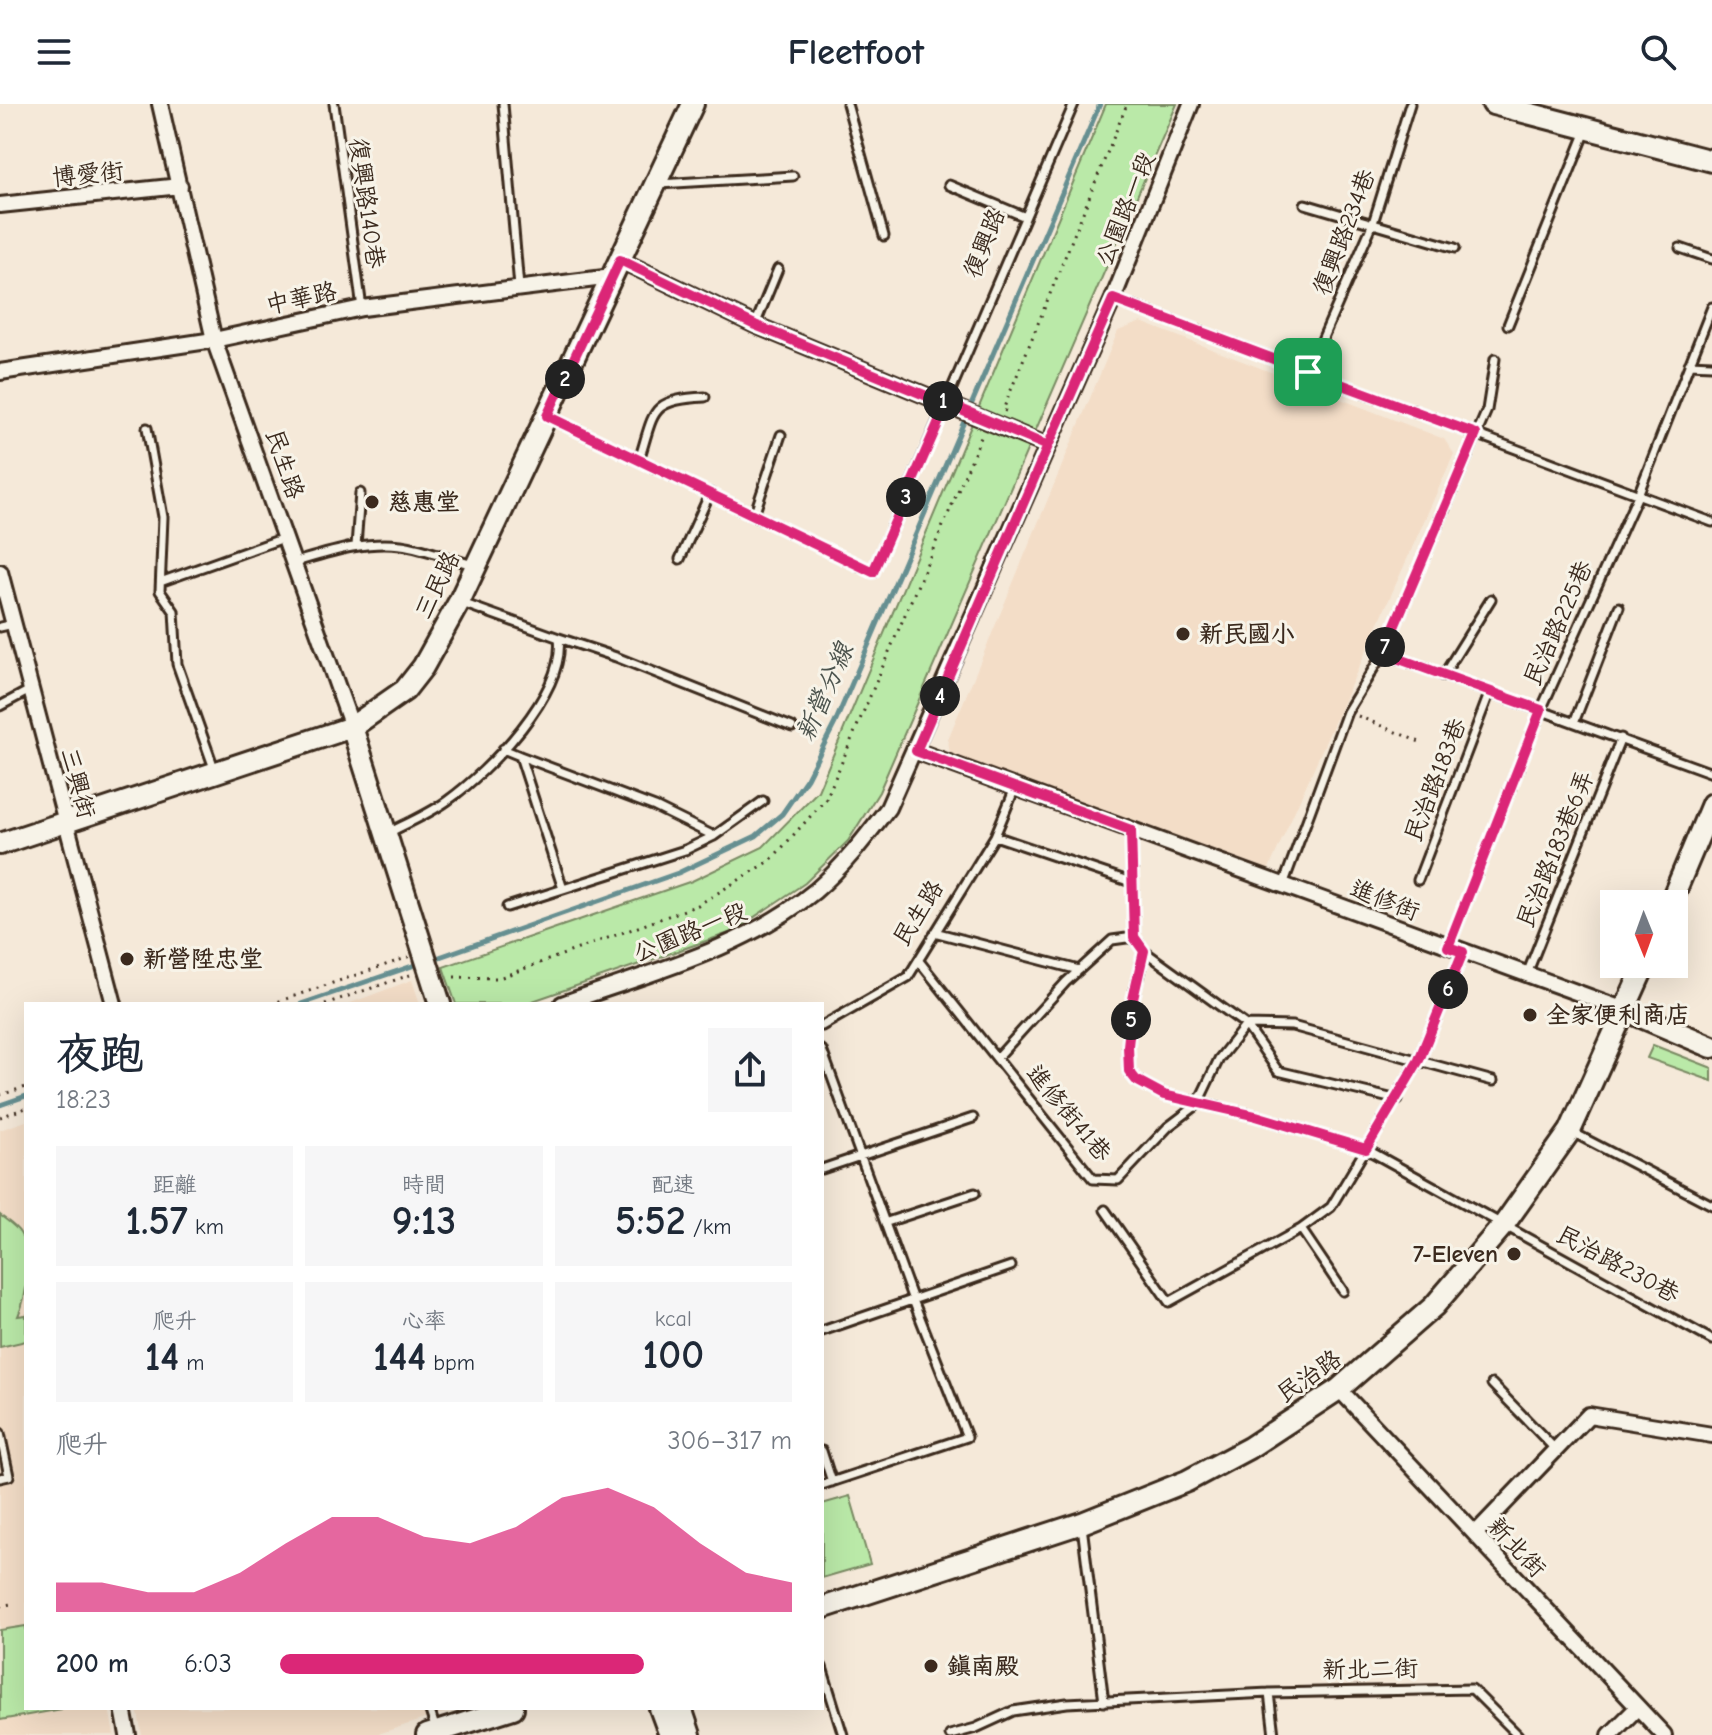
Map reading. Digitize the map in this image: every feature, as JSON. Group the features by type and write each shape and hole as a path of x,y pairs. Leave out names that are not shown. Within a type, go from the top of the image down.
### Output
{"street":[{"name":"民生路","path":"160,104 214,340 352,727 439,1002"},
{"name":"三民路","path":"0,844 352,727 405,690 423,667 459,602 693,104"},
{"name":"公園路一段","path":"568,1002 712,951 766,925 803,899 854,852 888,808 916,751 1113,299 1191,104"},
{"path":"1493,104 1712,161"},
{"name":"博愛街","path":"0,205 180,186"},
{"name":"中華路","path":"0,372 214,340 362,308 519,287 616,269"},
{"path":"616,269 1048,446"},
{"name":"三興街","path":"0,572 7,626 30,690 113,1002"},
{"name":"進修街","path":"916,751 1625,1010"},
{"path":"1676,890 1712,804"},
{"name":"民治路","path":"824,1607 1082,1523 1187,1481 1249,1448 1339,1389 1434,1306 1505,1223 1570,1131 1639,978"},
{"path":"1625,1010 1712,1047"},
{"name":"新北街","path":"1339,1389 1664,1735"},
{"path":"1475,1534 1589,1415 1712,1435"},
{"path":"1610,1735 1637,1708"},
{"path":"123,1710 128,1735"},
{"path":"432,1733 467,1727 508,1710"},
{"path":"661,1710 670,1735"},
{"path":"682,1710 690,1735"}],"lane":[{"name":"復興路140巷","path":"334,104 362,308"},
{"path":"503,104 519,287"},
{"path":"847,104 884,236"},
{"name":"復興路","path":"947,403 1023,216 1074,104"},
{"name":"復興路234巷","path":"1308,372 1373,223 1410,104"},
{"path":"1508,325 1587,129"},
{"path":"657,184 793,176"},
{"path":"949,185 1023,216"},
{"path":"1305,204 1455,248"},
{"path":"1680,248 1712,259"},
{"path":"755,325 778,269"},
{"path":"1113,299 1712,522"},
{"name":"民治路225巷","path":"1366,1149 1398,1100 1419,1060 1541,710 1638,495 1712,307"},
{"path":"1283,885 1347,712 1383,653 1487,410 1495,359"},
{"path":"1689,364 1712,365"},
{"path":"639,460 657,408 670,399 705,397"},
{"path":"547,416 873,572 947,403"},
{"path":"147,428 163,517 163,581 160,591 174,611 177,664 216,773"},
{"path":"754,515 781,435"},
{"path":"356,546 360,493"},
{"path":"680,559 710,493"},
{"path":"163,581 284,538"},
{"path":"292,563 356,546 403,545 475,566"},
{"path":"1443,676 1491,599"},
{"path":"459,602 616,657 792,727"},
{"path":"1575,720 1619,607"},
{"path":"386,834 447,801 503,749 553,679 561,650 559,638"},
{"name":"民治路183巷","path":"1383,653 1489,694 1575,720 1712,773"},
{"path":"0,706 30,690"},
{"name":"民治路183巷","path":"1418,880 1489,694"},
{"name":"民治路183巷6弄","path":"1527,974 1621,738"},
{"path":"503,749 655,807 714,836"},
{"path":"520,756 563,889"},
{"name":"民生路","path":"824,1025 871,1001 908,977 938,933 995,836 1015,788"},
{"path":"507,907 685,850 714,836 763,801"},
{"path":"1131,830 1134,937 1144,951 1246,1025 1278,1071 1398,1100"},
{"path":"995,836 1131,882"},
{"path":"938,933 1079,970"},
{"path":"997,1058 1079,970 1112,940 1134,937"},
{"path":"1144,951 1133,999 1129,1071 1136,1080 1164,1095 1197,1105 1224,1108 1366,1149 1505,1223"},
{"name":"進修街41巷","path":"919,961 1093,1179 1118,1180 1168,1127 1197,1105 1219,1059 1246,1025"},
{"path":"1246,1025 1292,1026 1493,1081"},
{"path":"824,1055 913,1300 967,1437 824,1484"},
{"path":"824,1168 973,1118"},
{"path":"1570,1131 1712,1205"},
{"path":"1105,1210 1169,1302 1301,1229 1331,1207 1366,1149"},
{"path":"887,1222 975,1193"},
{"name":"民治路230巷","path":"1505,1223 1712,1340"},
{"path":"1301,1229 1343,1291"},
{"path":"824,1330 1011,1266"},
{"path":"1492,1384 1556,1450"},
{"path":"0,1433 9,1476 0,1478"},
{"path":"824,1457 832,1482"},
{"path":"1082,1523 1104,1702"},
{"path":"824,1673 843,1735"},
{"name":"新北二街","path":"950,1735 976,1728 1013,1711 1104,1702 1269,1693 1472,1689 1518,1735"},
{"path":"1269,1693 1274,1735"},
{"path":"429,1710 432,1733"}],"path":[{"path":"1015,415 1003,410 1127,104"},
{"path":"454,977 499,978 698,905 770,861 826,799 983,432 994,437"},
{"path":"1347,712 1422,743"},
{"path":"277,1002 424,952"},
{"path":"331,1002 410,975"},
{"path":"0,1095 24,1088"},
{"path":"0,1117 24,1109"},
{"path":"0,1606 11,1604"}],"shaded area":[{"name":"新民國小","path":"1141,322 1444,439 1454,454 1267,873 950,756 948,739 1118,331"},
{"path":"412,980 419,1002 353,1002"},
{"path":"24,1122 24,1710 109,1710 114,1735 0,1735 0,1130"},
{"path":"137,1710 452,1710 375,1735 142,1735"}],"green space":[{"path":"1106,104 1177,104 879,792 848,841 805,883 732,932 530,1002 455,1002 443,967 692,881 763,847 818,791"},
{"path":"1653,1045 1712,1068 1712,1081 1647,1058"},
{"path":"0,1215 20,1233 24,1241 24,1297 18,1316 24,1315 24,1341 0,1347"},
{"path":"850,1496 870,1564 824,1577 824,1503"},
{"path":"24,1626 24,1710 56,1710 0,1720 0,1630"}],"waterway":[{"name":"新營分線","path":"431,960 678,873 756,836 782,814 807,778 835,723 1100,104"},
{"name":"新營分線","path":"307,1002 421,963"},
{"name":"新營分線","path":"0,1105 24,1097"}],"place":[{"name":"慈惠堂","path":"372,502"},
{"name":"新民國小","path":"1183,634"},
{"name":"新營陞忠堂","path":"127,959"},
{"name":"全家便利商店","path":"1530,1015"},
{"name":"7-Eleven","path":"1514,1254"},
{"name":"鎮南殿","path":"931,1666"}],"route":[{"path":"1308,372 1113,299 1048,446 947,403 755,325 620,260 547,416 873,572 947,403 1022,435 1048,446 916,751 1131,830 1134,937 1144,951 1133,999 1128,1046 1129,1071 1136,1080 1164,1095 1197,1105 1256,1116 1366,1149 1398,1100 1419,1060 1463,952 1448,947 1541,710 1489,694 1383,653 1476,434 1308,372"}]}
